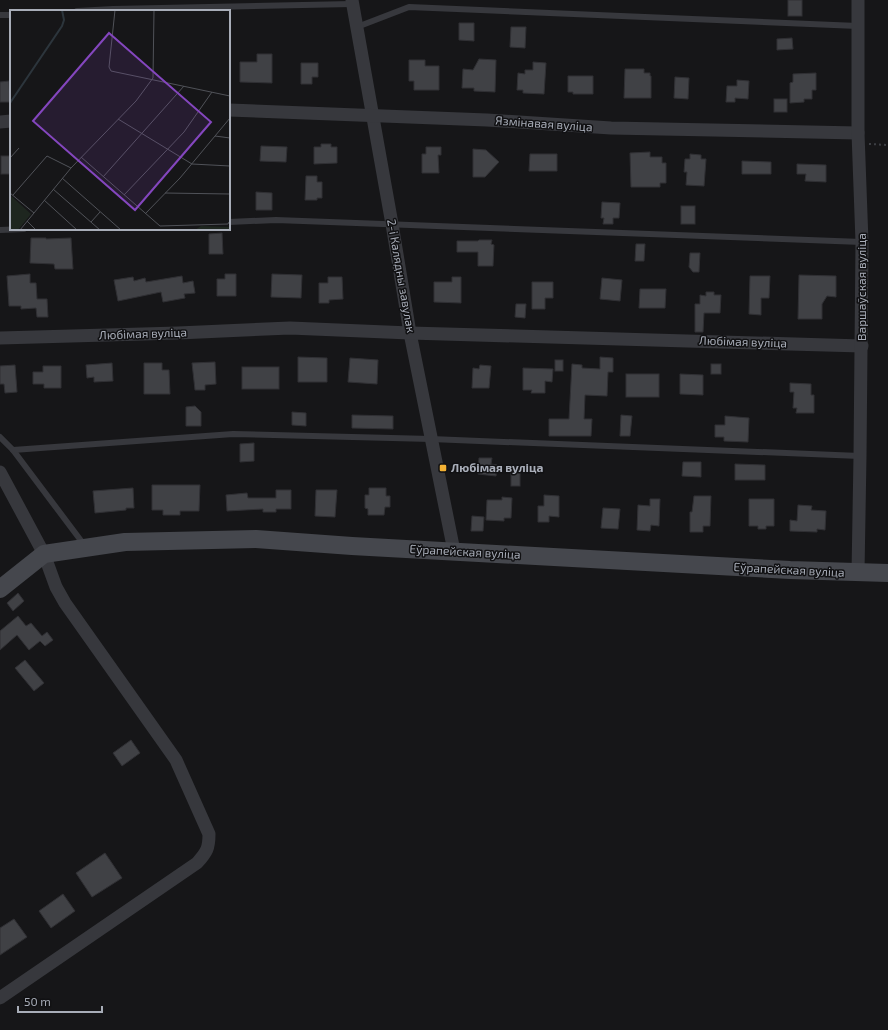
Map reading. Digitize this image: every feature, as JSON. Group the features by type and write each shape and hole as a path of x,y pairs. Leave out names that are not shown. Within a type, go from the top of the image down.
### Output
{"street":[{"name":"Варшаўская вуліца","path":"858,0 859,138 862,242 862,346 858,573"},
{"name":"2-і Калядны завулак","path":"352,2 410,333 454,551"},
{"name":"Язмінавая вуліца","path":"230,110 487,120 611,128 859,138"},
{"path":"0,122 10,121"},
{"name":"Любімая вуліца","path":"0,338 290,328 410,333 862,346"},
{"path":"0,472 44,554 56,587 65,603 176,760 209,834 209,845 205,854 197,863 0,998"},
{"name":"Еўрапейская вуліца","path":"44,554 124,542 256,539 352,546 858,573 888,573"},
{"path":"0,589 44,554"}],"lane":[{"path":"95,10 352,2"},
{"path":"357,27 409,7 858,26"},
{"path":"230,222 276,220 862,242"},
{"path":"0,230 10,230"},
{"path":"12,450 233,434 431,439 860,456"},
{"path":"0,437 12,450 86,548"}],"path":[{"path":"859,138 888,145"}],"building":[{"path":"788,0 802,0 802,16 788,16"},
{"path":"459,23 474,23 474,41 459,40"},
{"path":"511,27 526,27 525,48 510,47"},
{"path":"792,38 793,49 777,50 777,39"},
{"path":"257,54 272,54 272,83 240,82 240,62 257,62"},
{"path":"479,59 496,60 495,92 474,91 474,88 462,88 463,69 473,70"},
{"path":"409,60 425,60 425,66 439,66 439,90 414,90 414,81 409,81"},
{"path":"533,62 546,63 544,94 523,93 523,90 517,90 518,73 525,74 525,70 533,70"},
{"path":"301,63 318,63 318,77 312,77 312,84 301,84"},
{"path":"625,69 644,69 644,73 650,73 651,98 624,98"},
{"path":"816,73 816,90 812,90 812,99 804,99 804,102 790,103 790,83 793,82 793,74"},
{"path":"568,76 593,76 593,94 573,94 573,92 568,92"},
{"path":"675,77 689,78 688,99 674,98"},
{"path":"737,80 749,81 748,99 735,98 735,102 726,102 727,86 737,86"},
{"path":"9,81 10,102 0,102 0,82"},
{"path":"774,99 787,99 787,112 774,112"},
{"path":"321,144 331,144 331,147 337,147 337,163 314,164 314,147 321,147"},
{"path":"261,146 287,147 286,162 260,161"},
{"path":"426,147 441,147 441,155 438,155 439,173 422,173 422,154 426,154"},
{"path":"473,149 486,150 499,162 485,177 473,177"},
{"path":"650,152 650,157 662,157 662,163 666,163 666,183 660,183 660,187 631,187 630,153"},
{"path":"530,154 557,154 557,171 529,171"},
{"path":"690,154 701,155 701,159 706,159 704,186 686,185 687,172 684,172 685,159 690,159"},
{"path":"1,156 10,156 10,174 1,174"},
{"path":"742,161 771,162 771,174 742,174"},
{"path":"797,164 826,165 826,182 805,181 806,174 797,174"},
{"path":"306,176 317,176 317,182 322,182 322,198 317,198 317,200 305,200"},
{"path":"256,192 272,193 272,210 256,210"},
{"path":"602,202 620,203 619,218 613,218 613,224 603,224 604,218 601,218"},
{"path":"681,206 695,206 695,224 681,224"},
{"path":"222,233 223,254 209,254 209,234"},
{"path":"31,238 71,238 73,269 55,269 54,264 30,263"},
{"path":"492,240 491,244 494,245 493,266 478,266 478,252 457,252 457,241"},
{"path":"636,244 645,244 644,261 635,261"},
{"path":"690,253 700,253 699,272 693,272 689,267"},
{"path":"30,274 30,283 36,283 37,299 47,299 48,317 37,317 36,308 21,309 21,306 9,306 7,276"},
{"path":"225,274 236,274 236,296 217,296 217,279 225,279"},
{"path":"272,274 302,275 301,298 271,297"},
{"path":"799,275 836,276 836,297 827,296 822,304 822,319 798,319"},
{"path":"182,276 183,283 193,281 195,293 184,294 185,298 163,302 161,292 118,301 114,280 133,277 134,281 145,278 146,282"},
{"path":"750,276 770,276 769,298 761,298 761,315 749,314"},
{"path":"328,277 342,277 343,299 329,300 329,303 319,303 319,283 328,283"},
{"path":"452,277 461,277 461,303 434,302 434,282 452,282"},
{"path":"602,278 622,280 620,301 600,299"},
{"path":"532,282 553,282 553,298 545,298 545,309 532,309"},
{"path":"640,289 666,289 665,308 639,308"},
{"path":"706,292 714,292 714,295 721,295 720,313 704,313 703,332 695,332 695,304 700,304 700,295 706,296"},
{"path":"516,304 526,304 525,318 515,317"},
{"path":"298,357 327,358 327,382 298,382"},
{"path":"600,357 613,358 613,372 608,372 607,396 585,395 584,419 592,419 591,436 549,436 549,419 569,419 572,364 582,365 582,368 600,369"},
{"path":"350,358 378,360 377,384 348,382"},
{"path":"555,360 563,360 563,371 555,371"},
{"path":"215,362 216,384 205,385 205,390 195,390 192,363"},
{"path":"112,363 113,381 94,382 94,377 87,378 86,365"},
{"path":"144,363 162,363 162,370 169,370 170,394 144,394"},
{"path":"711,364 721,364 721,374 711,374"},
{"path":"15,365 17,392 5,393 4,384 0,384 0,366"},
{"path":"480,365 491,366 489,388 472,388 473,368 479,369"},
{"path":"43,366 61,366 61,388 44,388 44,384 33,384 33,372 43,372"},
{"path":"242,367 279,367 279,389 242,389"},
{"path":"523,368 553,369 552,382 545,381 545,393 531,393 532,390 523,390"},
{"path":"626,374 659,374 659,397 626,397"},
{"path":"680,374 703,375 703,395 680,394"},
{"path":"790,383 811,384 811,395 814,395 814,413 796,413 797,408 793,408 794,392 790,392"},
{"path":"195,406 201,412 201,426 186,426 186,407"},
{"path":"292,412 306,413 306,426 292,425"},
{"path":"352,415 393,416 393,429 352,428"},
{"path":"621,415 632,416 630,436 620,436"},
{"path":"725,416 749,418 748,442 724,441 724,437 715,437 715,425 725,425"},
{"path":"254,443 254,461 240,462 240,444"},
{"path":"479,458 492,458 491,464 497,465 496,476 478,474"},
{"path":"683,462 701,462 701,477 682,476"},
{"path":"735,464 765,465 765,480 735,480"},
{"path":"511,471 520,471 520,486 511,486"},
{"path":"152,485 200,485 199,511 180,511 180,515 163,515 163,510 152,510"},
{"path":"133,488 134,508 95,513 93,491"},
{"path":"369,488 386,488 386,496 390,496 390,507 385,507 384,515 368,515 368,509 365,508 365,495 369,495"},
{"path":"276,490 291,490 291,509 276,509 276,512 263,512 263,509 227,511 226,495 247,493 248,498 276,498"},
{"path":"316,490 337,490 335,517 315,516"},
{"path":"544,495 559,496 559,517 549,516 549,522 538,522 538,506 544,506"},
{"path":"694,496 711,496 710,526 703,526 703,532 690,532 690,512 692,512"},
{"path":"502,497 512,498 511,518 504,518 504,521 486,520 487,500 502,500"},
{"path":"650,499 660,499 659,526 651,525 650,531 637,530 638,505 650,506"},
{"path":"749,499 774,499 774,526 766,526 766,529 758,529 758,526 749,526"},
{"path":"798,505 812,506 811,510 826,511 825,530 817,529 817,532 790,531 790,520 797,521"},
{"path":"603,508 620,509 618,529 601,528"},
{"path":"472,516 484,517 483,531 471,531"},
{"path":"18,593 24,601 13,611 7,603"},
{"path":"18,616 26,626 31,623 42,636 47,632 53,640 45,646 40,641 29,650 17,635 0,650 0,631"},
{"path":"25,660 44,683 34,691 15,668"},
{"path":"131,740 140,753 122,766 113,753"},
{"path":"105,853 122,878 92,897 76,873"},
{"path":"63,894 75,911 51,928 39,911"},
{"path":"14,919 27,937 0,955 0,928"}],"place":[{"name":"Любімая вуліца","path":"443,468"}]}
